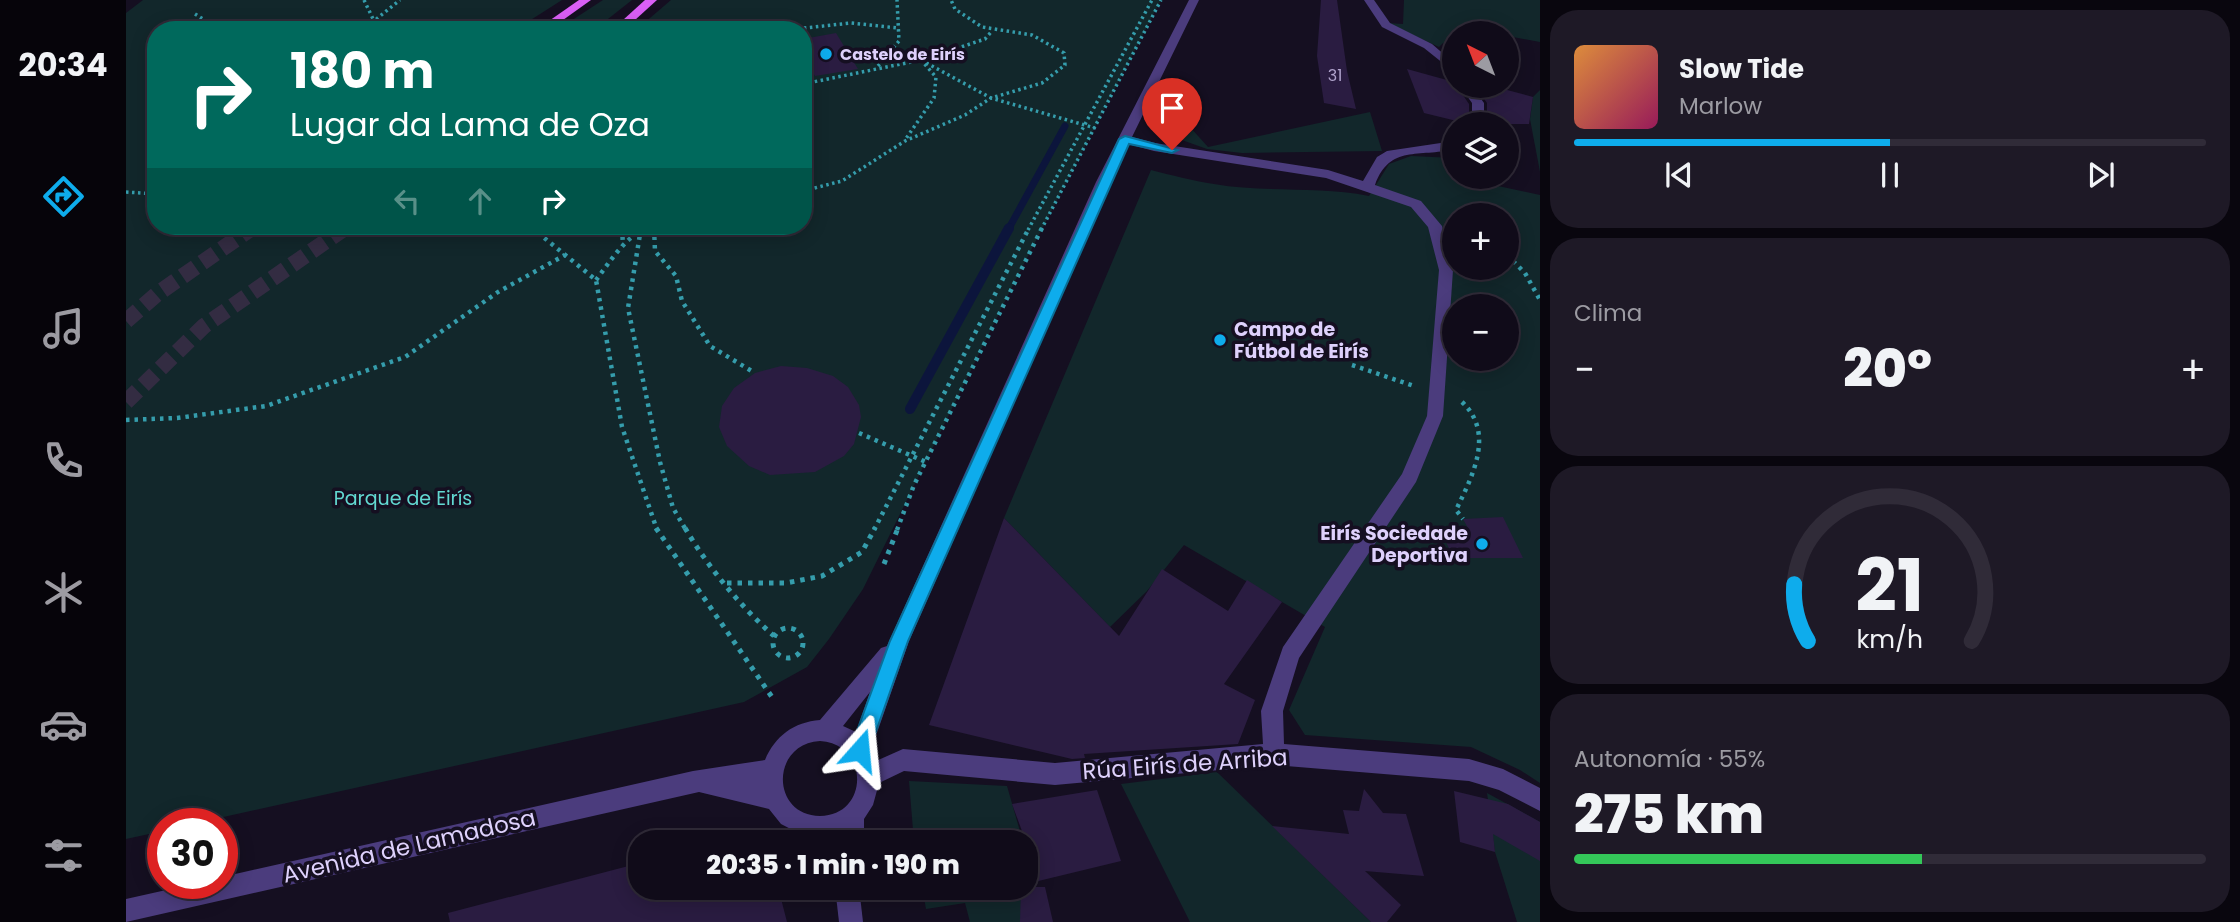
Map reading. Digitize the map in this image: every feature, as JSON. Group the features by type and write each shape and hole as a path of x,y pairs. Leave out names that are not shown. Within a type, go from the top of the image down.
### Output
{"main road":[{"path":"554,21 586,0"},
{"path":"628,21 652,0"}],"street":[{"path":"860,750 899,641 1125,139 1194,0"},
{"path":"1369,0 1386,25 1429,46 1442,58"},
{"path":"1125,139 1154,147 1275,163 1368,186 1416,205 1435,226 1446,270 1435,416 1410,477 1290,654 1272,711 1274,754"},
{"path":"1368,186 1373,166 1387,155 1442,147"},
{"path":"825,730 899,641"},
{"path":"808,830 783,811 776,799 772,770 786,745 797,736 825,730 838,733 860,750 869,776 862,803 853,814 840,823 819,830"},
{"name":"Rúa Eirís de Arriba","path":"869,776 903,760 1055,774 1274,754 1468,769 1503,780 1540,800"},
{"name":"Avenida de Lamadosa","path":"126,911 693,782 772,770"},
{"name":"Avenida de Lamadosa","path":"693,782 776,799"},
{"path":"852,830 853,814"},
{"path":"847,900 851,922"}],"path":[{"path":"364,0 374,21 400,0 406,1"},
{"path":"877,66 897,51 897,0"},
{"path":"812,189 842,181 905,141 965,115 991,98 1042,83 1065,65 1064,53 1056,45 1021,33 992,31 966,18 951,5 951,0"},
{"path":"727,583 786,583 822,576 862,552 914,457 995,291 1152,0"},
{"path":"884,564 926,462 1161,0"},
{"path":"195,14 206,21"},
{"path":"812,27 851,23 898,28"},
{"path":"812,82 877,66 921,60 985,39 992,31"},
{"path":"921,60 991,98 1095,128"},
{"path":"905,141 934,99 936,77 921,60"},
{"path":"126,192 147,193"},
{"path":"541,235 596,280 622,427 657,530 774,700"},
{"path":"622,235 623,246"},
{"path":"596,280 634,235"},
{"path":"640,235 628,308 660,462 673,508 697,549 756,620 774,636 774,651 782,657 798,654 803,646 802,637 796,630 786,629 774,636"},
{"path":"654,235 655,251 676,276 682,301 710,346 755,373"},
{"path":"126,420 177,418 266,406 405,357 498,292 565,255"},
{"path":"1519,267 1540,300"},
{"path":"1352,365 1456,398 1471,408 1479,429 1476,469 1456,510 1463,519"},
{"path":"859,433 926,462"}],"green space":[{"name":"Parque de Eirís","path":"143,0 562,0 529,21 147,21 147,235 812,235 812,21 646,21 671,0 1161,0 1014,283 863,589 807,667 744,702 238,814 238,808 147,808 147,834 126,839 126,13"},
{"path":"603,0 632,0 605,21 571,21"},
{"path":"1404,0 1540,0 1540,42 1519,38 1519,21 1442,21 1442,44 1439,47 1387,23 1403,24"},
{"path":"1540,90 1540,172 1530,119 1533,97"},
{"path":"1370,112 1382,151 1242,153 1207,149 1168,135 1180,116 1208,147"},
{"path":"1411,156 1442,157 1442,189 1512,189 1540,195 1540,783 1520,770 1471,747 1305,735 1289,710 1325,627 1184,545 1147,591 1110,627 1004,518 1151,170 1233,187 1330,191 1369,196 1389,164"},
{"path":"1217,772 1371,922 1190,922 1121,784"},
{"path":"909,781 1007,786 1020,830 913,830"},
{"path":"1487,793 1540,822 1540,922 1517,922 1495,852"},
{"path":"924,900 1021,900 1022,922 970,922 965,903 926,909"}],"building":[{"path":"1321,0 1337,0 1347,71 1356,109 1324,103 1317,56"},
{"name":"Castelo de Eirís","path":"836,33 858,69 815,76 812,70 812,37"},
{"path":"1407,69 1442,79 1442,98 1465,98 1469,104 1469,112 1442,112 1442,117 1424,113"},
{"path":"1519,93 1533,97 1529,124 1519,124 1519,112 1487,112 1487,103 1483,98 1519,98"},
{"path":"781,366 807,368 833,376 848,387 859,405 861,417 854,444 844,456 815,472 770,475 749,466 727,446 719,427 722,406 734,388 755,373"},
{"name":"Eirís Sociedade Deportiva","path":"1503,517 1523,558 1453,558 1441,530 1469,530 1463,519"},
{"path":"1004,518 1119,636 1162,569 1228,611 1247,580 1282,602 1224,684 1255,700 1238,744 1084,754 1085,758 1072,759 929,725"},
{"path":"1364,789 1383,813 1406,814 1424,876 1365,871 1401,905 1387,922 1371,922 1272,826 1349,834 1343,810 1359,811"},
{"path":"1097,790 1121,861 1038,881 1038,830 1022,830 1012,804"},
{"path":"1454,791 1508,804 1540,822 1540,861 1493,834 1495,852 1460,842"},
{"path":"628,866 628,900 781,900 787,922 450,922 448,913"},
{"path":"1038,887 1045,887 1053,922 1020,922 1021,900 1038,900"}],"waterway":[{"path":"1008,230 1065,126"},
{"path":"910,409 1009,228"}],"tunnel":[{"path":"126,321 157,294 242,235"},
{"path":"126,402 204,326 335,235"}],"place":[{"name":"Castelo de Eirís","path":"826,54"},
{"name":"Campo de Fútbol de Eirís","path":"1220,340"},
{"name":"Eirís Sociedade Deportiva","path":"1482,544"}],"route":[{"path":"860,750 899,641 1103,182 1125,139 1172,150"}]}
